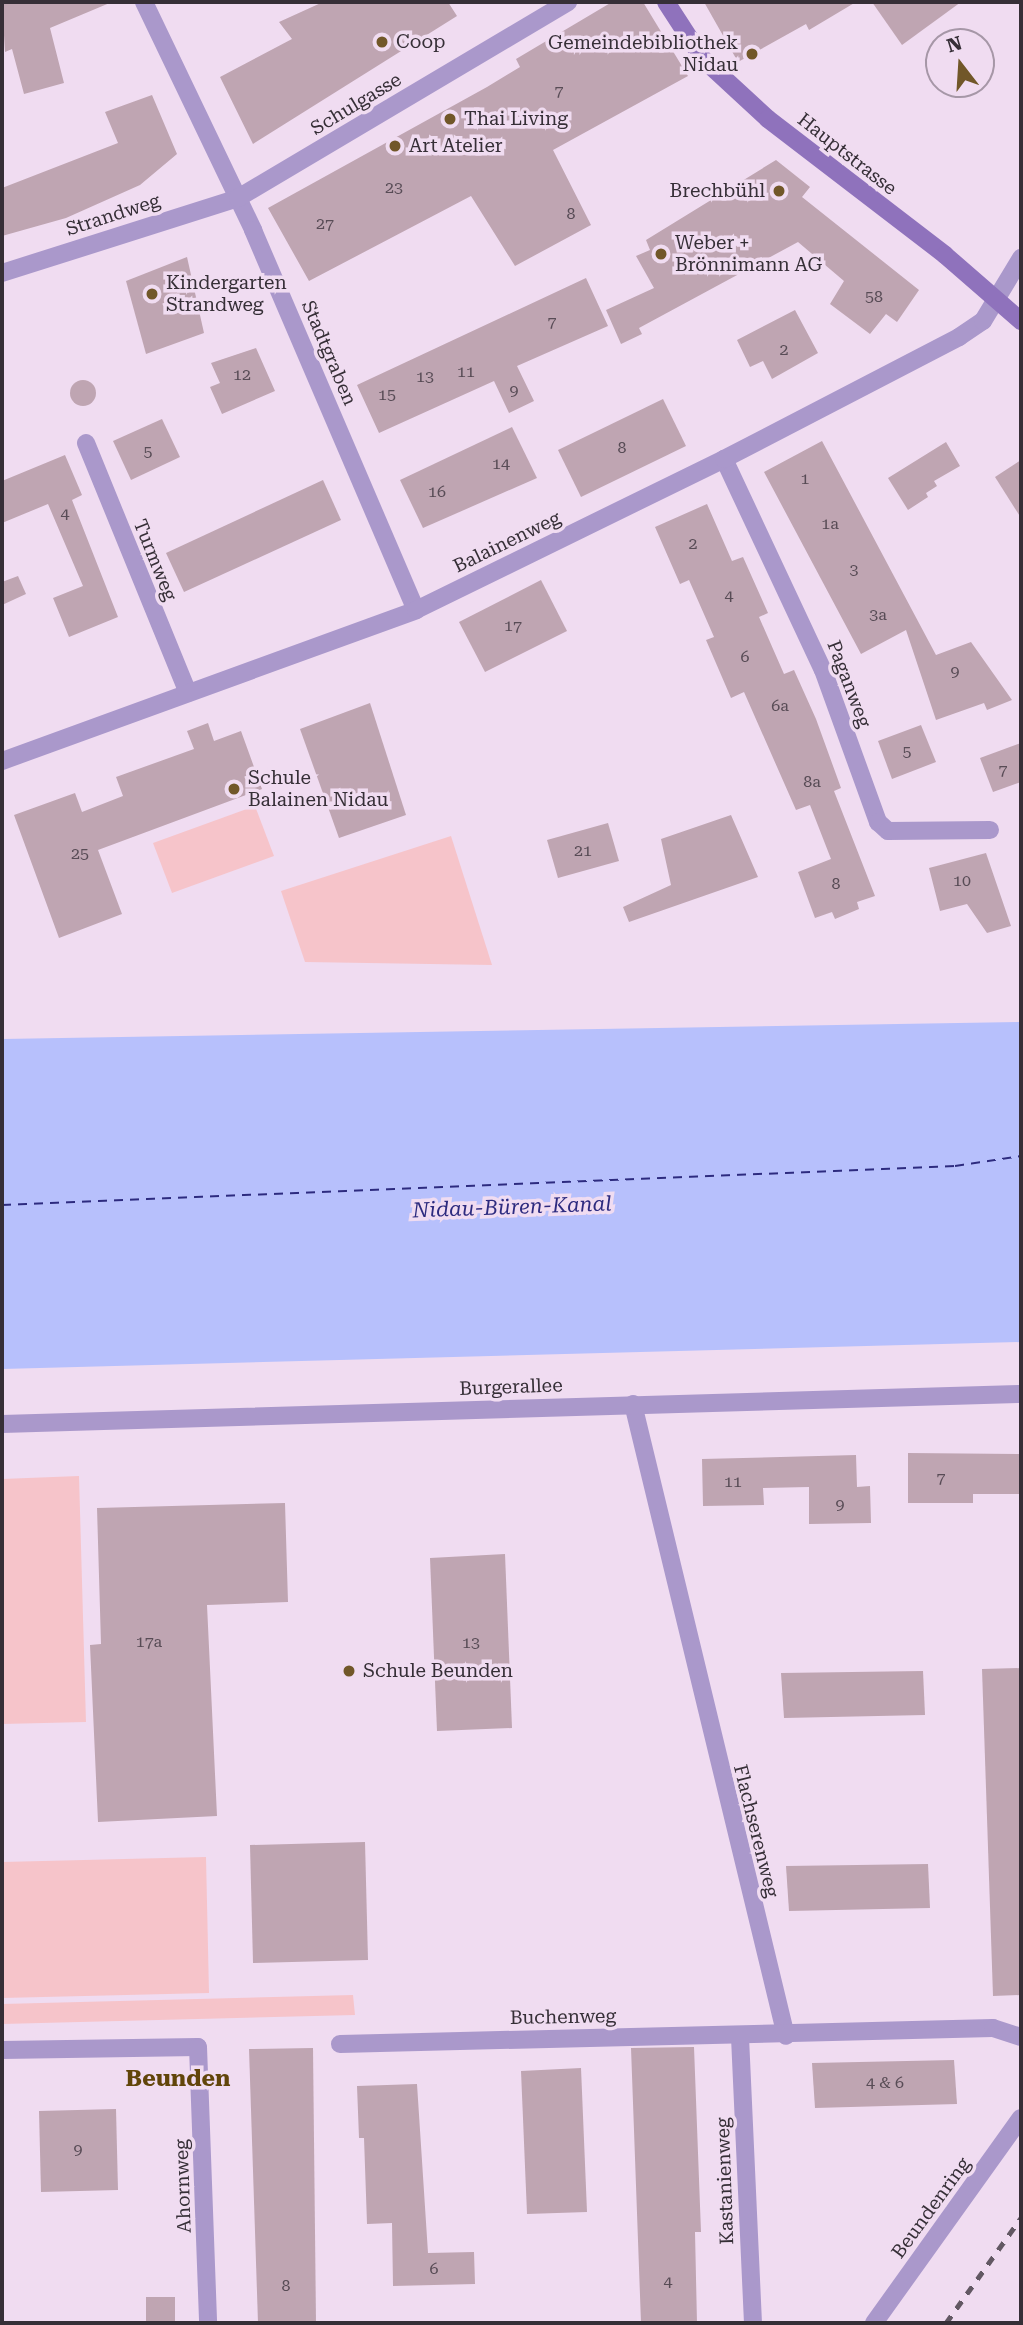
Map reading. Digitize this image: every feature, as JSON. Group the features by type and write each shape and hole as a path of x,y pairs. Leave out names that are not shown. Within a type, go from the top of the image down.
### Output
{"main road":[{"name":"Hauptstrasse","path":"666,2 703,59 768,120 999,298 1021,321"}],"street":[{"name":"Stadtgraben","path":"144,2 238,198 416,610"},
{"name":"Schulgasse","path":"238,198 568,2"},
{"name":"Strandweg","path":"2,273 238,198"},
{"name":"Balainenweg","path":"2,761 416,610 724,460 959,337 983,321 1021,258"},
{"name":"Turmweg","path":"86,443 188,693"},
{"name":"Paganweg","path":"724,460 823,670 877,822 888,831 990,830"},
{"name":"Burgerallee","path":"2,1424 1021,1394"},
{"name":"Flachserenweg","path":"633,1404 786,2036"},
{"path":"786,2036 993,2028 1021,2037"},
{"name":"Buchenweg","path":"340,2044 786,2036"},
{"name":"Kastanienweg","path":"740,2037 753,2323"},
{"name":"Ahornweg","path":"2,2050 198,2047 208,2323"},
{"name":"Beundenring","path":"874,2323 1021,2118"}],"shaded area":[{"path":"255,806 274,856 172,893 153,843"},
{"path":"451,836 492,965 305,962 281,891"},
{"path":"79,1476 86,1722 2,1724 2,1479"},
{"path":"206,1857 209,1993 2,1998 2,1862"},
{"path":"353,1995 355,2015 2,2024 2,2004"}],"water":[{"name":"Nidau-Büren-Kanal","path":"1021,1022 1021,1342 2,1369 2,1039"}],"building":[{"path":"2,2 112,2 50,28 64,83 24,94 12,49 5,52"},
{"path":"323,2 448,2 457,16 253,144 220,77 292,39 279,22"},
{"path":"612,2 643,2 688,76 553,150 591,225 515,266 471,196 309,281 268,208 487,87 520,67 516,59"},
{"path":"704,2 856,2 809,30 806,24 738,62"},
{"path":"872,2 961,2 925,28 902,45"},
{"path":"152,95 177,154 140,185 66,218 2,236 2,188 118,143 105,112"},
{"path":"776,160 810,187 802,197 919,290 897,322 886,314 870,334 830,304 844,281 798,242 639,328 642,334 621,344 606,310 654,288 636,256 650,250 646,240"},
{"path":"187,257 204,333 146,354 126,281"},
{"path":"586,278 608,326 517,366 534,401 509,413 494,381 379,433 357,385"},
{"path":"795,310 818,353 772,379 763,361 750,367 737,340"},
{"path":"256,348 275,391 222,414 210,387 220,383 211,363"},
{"path":"83,380 92,384 96,393 92,402 83,406 74,402 70,393 74,384"},
{"path":"663,399 686,446 581,497 558,450"},
{"path":"162,419 180,457 131,480 113,441"},
{"path":"512,427 537,478 423,528 400,480"},
{"path":"822,441 936,655 971,642 1012,700 987,710 984,703 936,720 906,630 861,654 764,472"},
{"path":"946,442 960,466 934,481 937,486 926,493 928,497 908,510 888,478"},
{"path":"65,455 82,495 72,500 118,617 69,637 53,598 83,586 48,504 2,523 2,481"},
{"path":"1021,460 1021,518 995,477"},
{"path":"323,480 341,520 184,592 166,553"},
{"path":"707,504 732,561 743,557 768,613 759,617 784,674 794,670 816,719 841,788 834,791 875,896 857,902 859,909 835,919 832,912 815,918 798,872 831,859 810,805 796,810 744,692 731,698 706,640 714,637 689,580 680,584 655,527"},
{"path":"18,576 26,594 2,605 2,582"},
{"path":"541,580 567,631 485,672 459,622"},
{"path":"370,703 406,815 339,838 300,729"},
{"path":"208,723 214,741 241,731 262,789 98,850 122,914 59,938 14,815 75,793 82,812 123,796 116,777 194,749 187,731"},
{"path":"921,725 936,762 892,779 878,741"},
{"path":"1021,743 1021,782 993,792 980,758"},
{"path":"731,815 758,877 629,922 623,907 671,885 661,839"},
{"path":"608,823 619,861 558,878 547,840"},
{"path":"986,853 1011,926 987,933 967,904 940,911 929,868"},
{"path":"908,1453 1021,1454 1021,1494 973,1494 973,1503 908,1503"},
{"path":"856,1455 857,1487 870,1486 871,1523 809,1524 809,1487 763,1488 764,1505 703,1506 702,1459"},
{"path":"285,1503 288,1602 207,1605 217,1816 98,1822 90,1645 101,1644 97,1508"},
{"path":"505,1554 512,1728 437,1731 430,1558"},
{"path":"1021,1668 1021,1995 993,1996 982,1669"},
{"path":"923,1671 925,1715 784,1718 781,1673"},
{"path":"365,1842 368,1960 253,1963 250,1845"},
{"path":"928,1864 930,1908 789,1911 786,1866"},
{"path":"694,2047 701,2232 695,2232 697,2323 641,2323 631,2048"},
{"path":"313,2048 316,2323 258,2323 249,2049"},
{"path":"954,2060 957,2104 815,2108 812,2063"},
{"path":"581,2068 587,2212 527,2214 521,2071"},
{"path":"417,2084 428,2253 474,2252 475,2284 393,2286 392,2223 367,2224 364,2138 359,2138 357,2086"},
{"path":"116,2109 118,2190 41,2192 39,2111"},
{"path":"146,2297 175,2297 175,2323 146,2323"}],"ferry route":[{"path":"2,1205 955,1166 1021,1156"}],"railway":[{"path":"946,2323 1021,2218"}],"place":[{"name":"Coop","path":"382,42"},
{"name":"Gemeindebibliothek Nidau","path":"752,54"},
{"name":"Thai Living","path":"450,119"},
{"name":"Art Atelier","path":"395,146"},
{"name":"Brechbühl","path":"779,191"},
{"name":"Weber + Brönnimann AG","path":"661,254"},
{"name":"Kindergarten Strandweg","path":"152,294"},
{"name":"Schule Balainen Nidau","path":"234,789"},
{"name":"Schule Beunden","path":"349,1671"}],"district":[{"name":"Beunden","path":"178,2079"}]}
